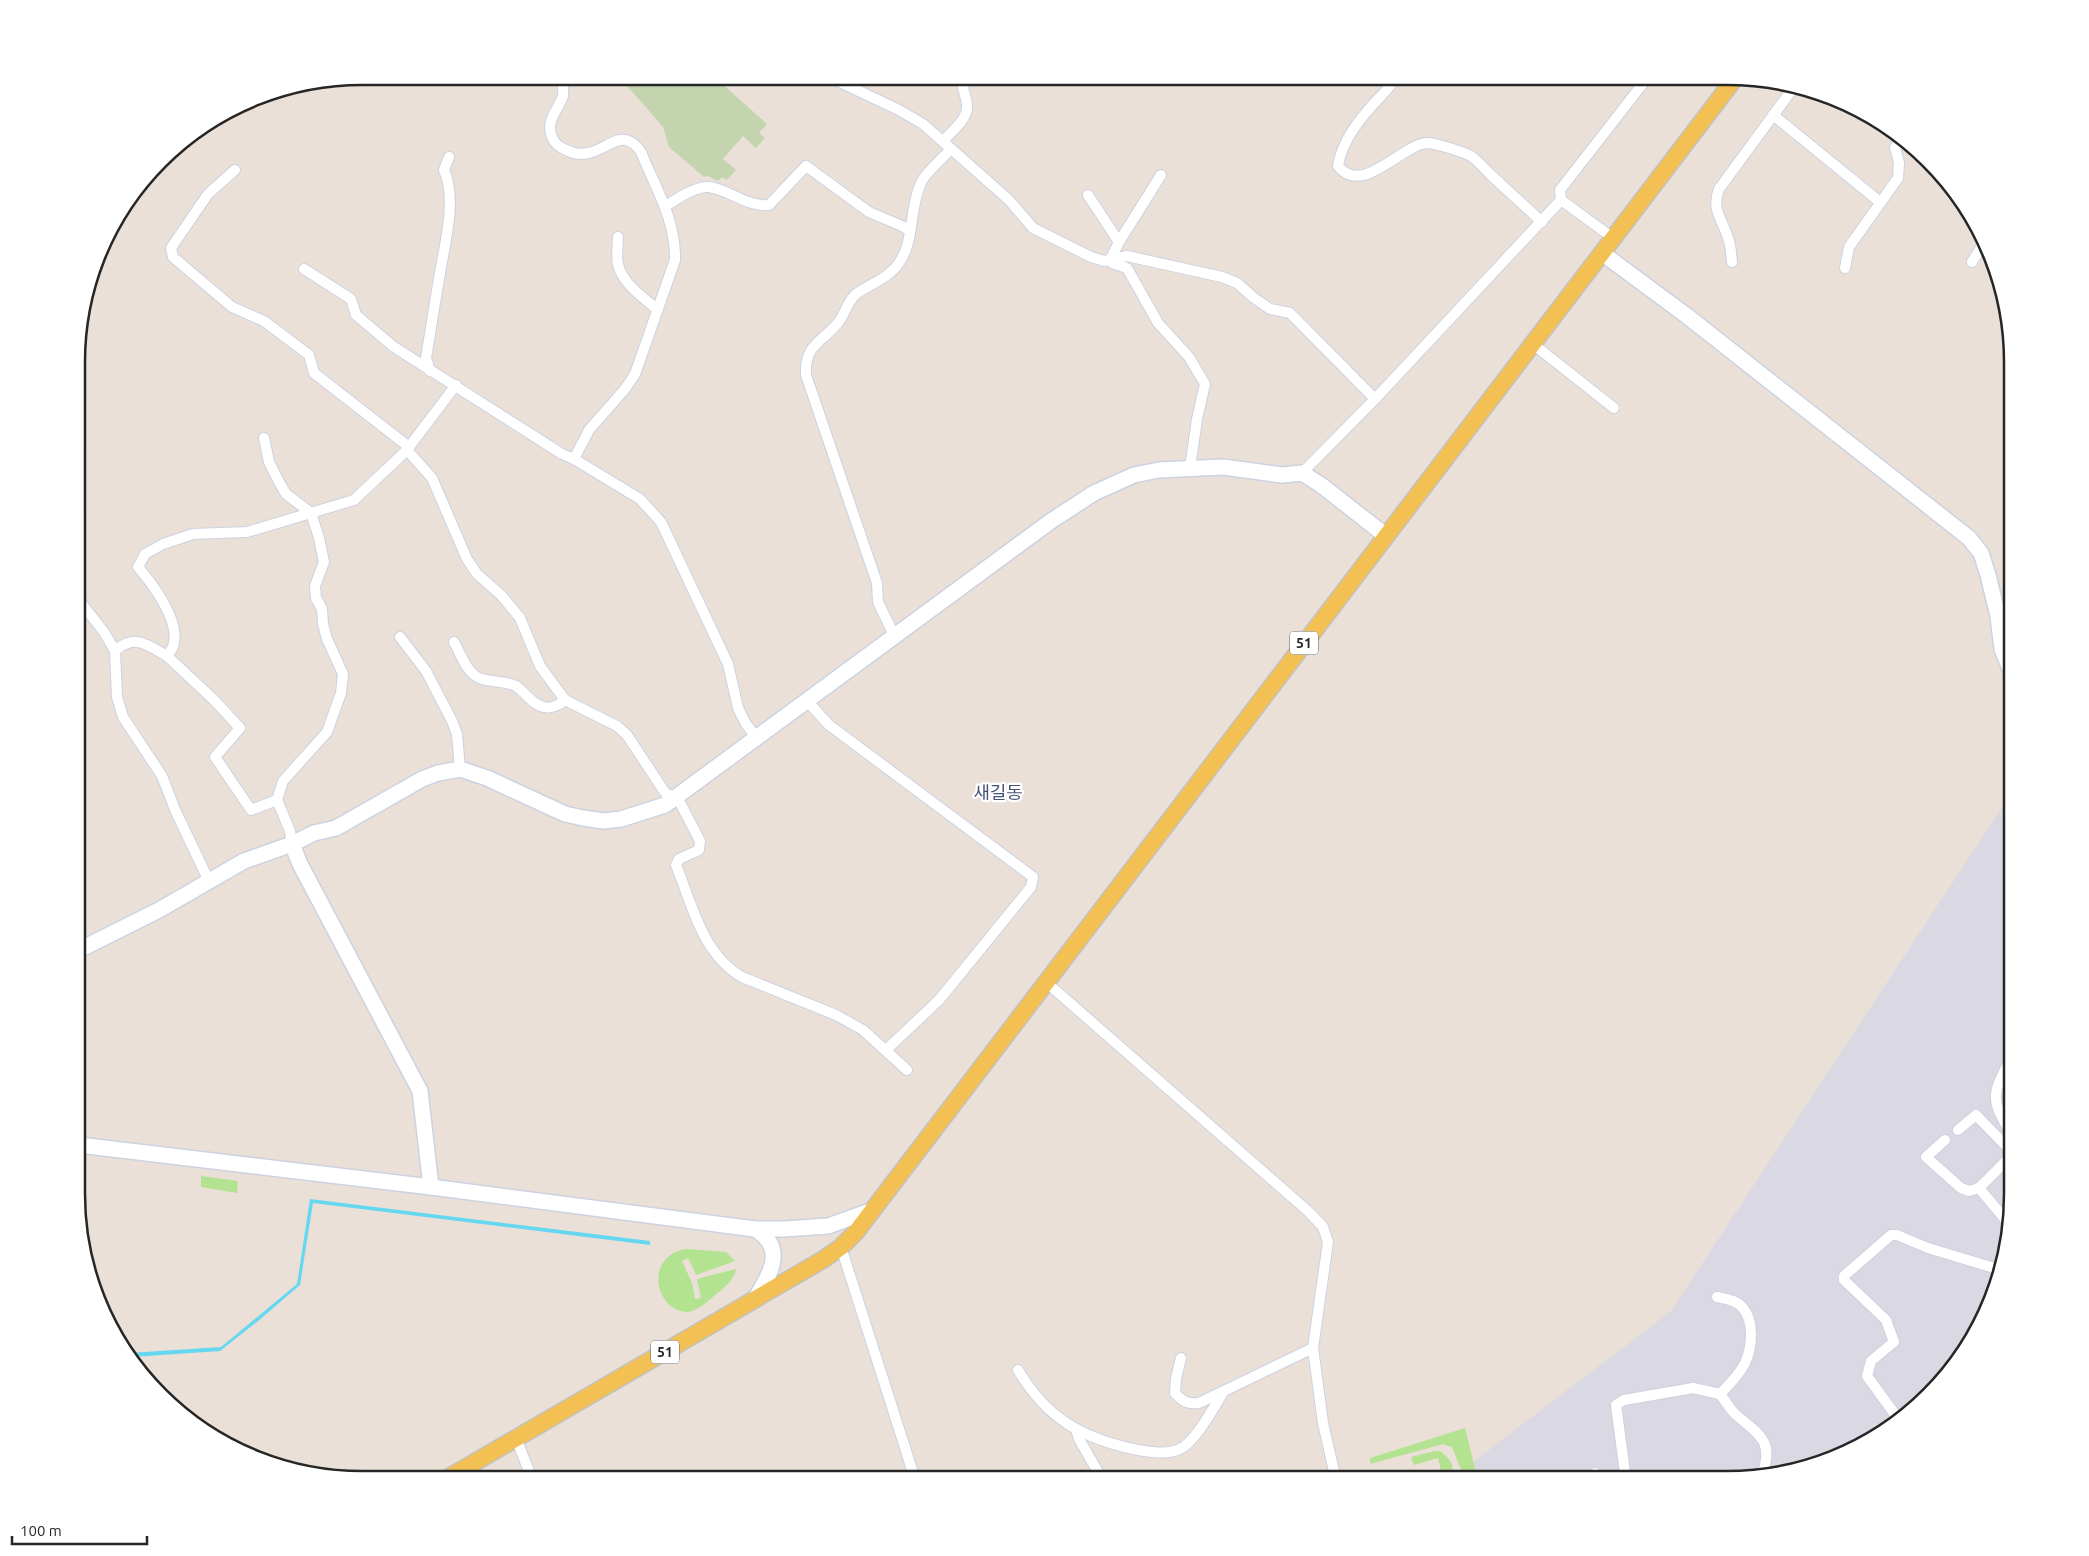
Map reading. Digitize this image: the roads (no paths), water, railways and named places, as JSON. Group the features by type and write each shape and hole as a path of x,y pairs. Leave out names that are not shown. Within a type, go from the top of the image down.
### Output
{"main road":[{"name":"51","path":"460,1471 824,1259 841,1247 856,1232 1730,85"}],"street":[{"path":"563,85 563,95 551,117 550,129 552,139 567,150 578,154 595,152 620,140 626,140 636,145 642,152 666,206 676,245 675,260 635,374 626,389 590,430 574,459"},
{"path":"846,85 913,117 1009,200 1033,228 1091,258 1104,261 1127,256 1222,277 1237,283 1270,309 1290,312 1375,399"},
{"path":"943,141 966,115 968,107 964,85"},
{"path":"1392,85 1368,110 1340,153 1338,166 1342,172 1358,177 1383,167 1414,147 1427,143 1441,146 1472,157 1542,222"},
{"path":"1302,473 1375,399 1542,222 1561,200 1560,190 1642,85"},
{"path":"1732,262 1728,238 1718,216 1715,200 1719,188 1790,92"},
{"path":"1773,115 1880,202"},
{"path":"1845,268 1849,247 1898,178 1899,164 1895,147"},
{"path":"894,635 878,602 877,583 806,375 806,364 809,355 821,338 838,323 856,294 887,276 900,262 908,243 921,182 951,149"},
{"path":"430,371 426,358 447,226 449,203 447,178 444,170 449,157"},
{"path":"666,206 683,194 708,187 759,206 769,205 806,166 869,212 902,226 910,232"},
{"path":"235,170 208,194 171,248 173,258 232,307 264,321 309,355 314,373 408,449 432,478 467,559 477,574 501,595 520,618 540,666 565,700 617,726 627,734 664,792 668,795 676,795"},
{"path":"1162,175 1119,242 1111,258 1112,263 1127,268 1158,322 1189,357 1205,384 1197,419 1190,468"},
{"path":"1088,195 1119,242"},
{"path":"1561,200 1613,238"},
{"path":"618,237 618,264 623,276 638,293 658,310"},
{"path":"1972,262 1980,249"},
{"path":"1602,253 1687,316 1969,538 1981,553 1988,575 1998,616 2004,654"},
{"path":"304,268 351,299 356,316 394,347 562,454 574,459 640,499 661,522 728,664 738,708 756,738"},
{"path":"1533,344 1614,408"},
{"path":"167,656 174,645 174,634 167,609 154,585 138,567 146,554 163,544 193,534 247,532 354,500 408,449 456,385"},
{"path":"264,438 269,462 286,494 310,513 324,562 315,586 316,598 322,609 322,624 327,640 343,674 341,693 327,732 283,781 277,800 290,831 292,844 300,864 420,1091 431,1186"},
{"path":"85,947 159,910 244,861 292,844 314,833 336,828 422,779 460,769 487,778 565,814 604,821 621,819 655,810 807,701 1051,521 1094,493 1134,475 1159,470 1224,467 1282,475 1302,473 1321,485 1385,536"},
{"path":"85,608 104,632 115,651 117,697 123,718 162,776 176,812 209,881"},
{"path":"400,637 426,671 452,721 457,734 460,769"},
{"path":"115,651 124,642 136,640 167,656 214,700 240,728 215,757 251,810 277,800"},
{"path":"454,642 471,672 480,679 516,686 525,696 543,707 559,706 565,700"},
{"path":"807,701 828,725 1033,877 1031,886 939,1000 886,1050"},
{"path":"676,795 700,841 699,850 679,859 676,864 713,953 729,970 742,977 836,1015 863,1030 907,1070"},
{"path":"1046,982 1302,1206 1323,1227 1328,1242 1312,1348 1322,1423 1334,1471"},
{"path":"2004,1073 1998,1085 1995,1098 1997,1108 2004,1121"},
{"path":"1958,1130 1976,1115 2004,1145"},
{"path":"1944,1140 1926,1156 1961,1188 1969,1191 1979,1188 2004,1162"},
{"path":"85,1146 431,1186 755,1229 792,1229 828,1226 873,1210"},
{"path":"1979,1188 2003,1216"},
{"path":"755,1229 768,1239 773,1255 770,1274 755,1299"},
{"path":"1895,1415 1867,1376 1871,1361 1894,1342 1886,1320 1844,1280 1844,1276 1891,1235 1897,1235 1928,1248 1994,1268"},
{"path":"841,1247 912,1471"},
{"path":"1717,1297 1734,1300 1743,1308 1750,1326 1748,1356 1738,1373 1720,1394"},
{"path":"1181,1358 1176,1378 1175,1393 1189,1404 1199,1403 1312,1348"},
{"path":"1018,1370 1029,1388 1039,1399 1076,1430 1113,1445 1147,1451 1172,1452 1186,1445 1224,1391"},
{"path":"1625,1471 1616,1405 1624,1400 1693,1388 1720,1394 1732,1412 1757,1431 1764,1440 1767,1452 1763,1469"},
{"path":"1076,1430 1078,1439 1097,1471"},
{"path":"516,1438 529,1471"}],"water":[{"path":"310,1199 650,1241 650,1245 313,1203 300,1285 258,1321 220,1351 138,1357 135,1353 221,1347 297,1284"}],"district":[{"name":"새길동","path":"998,793"}]}
